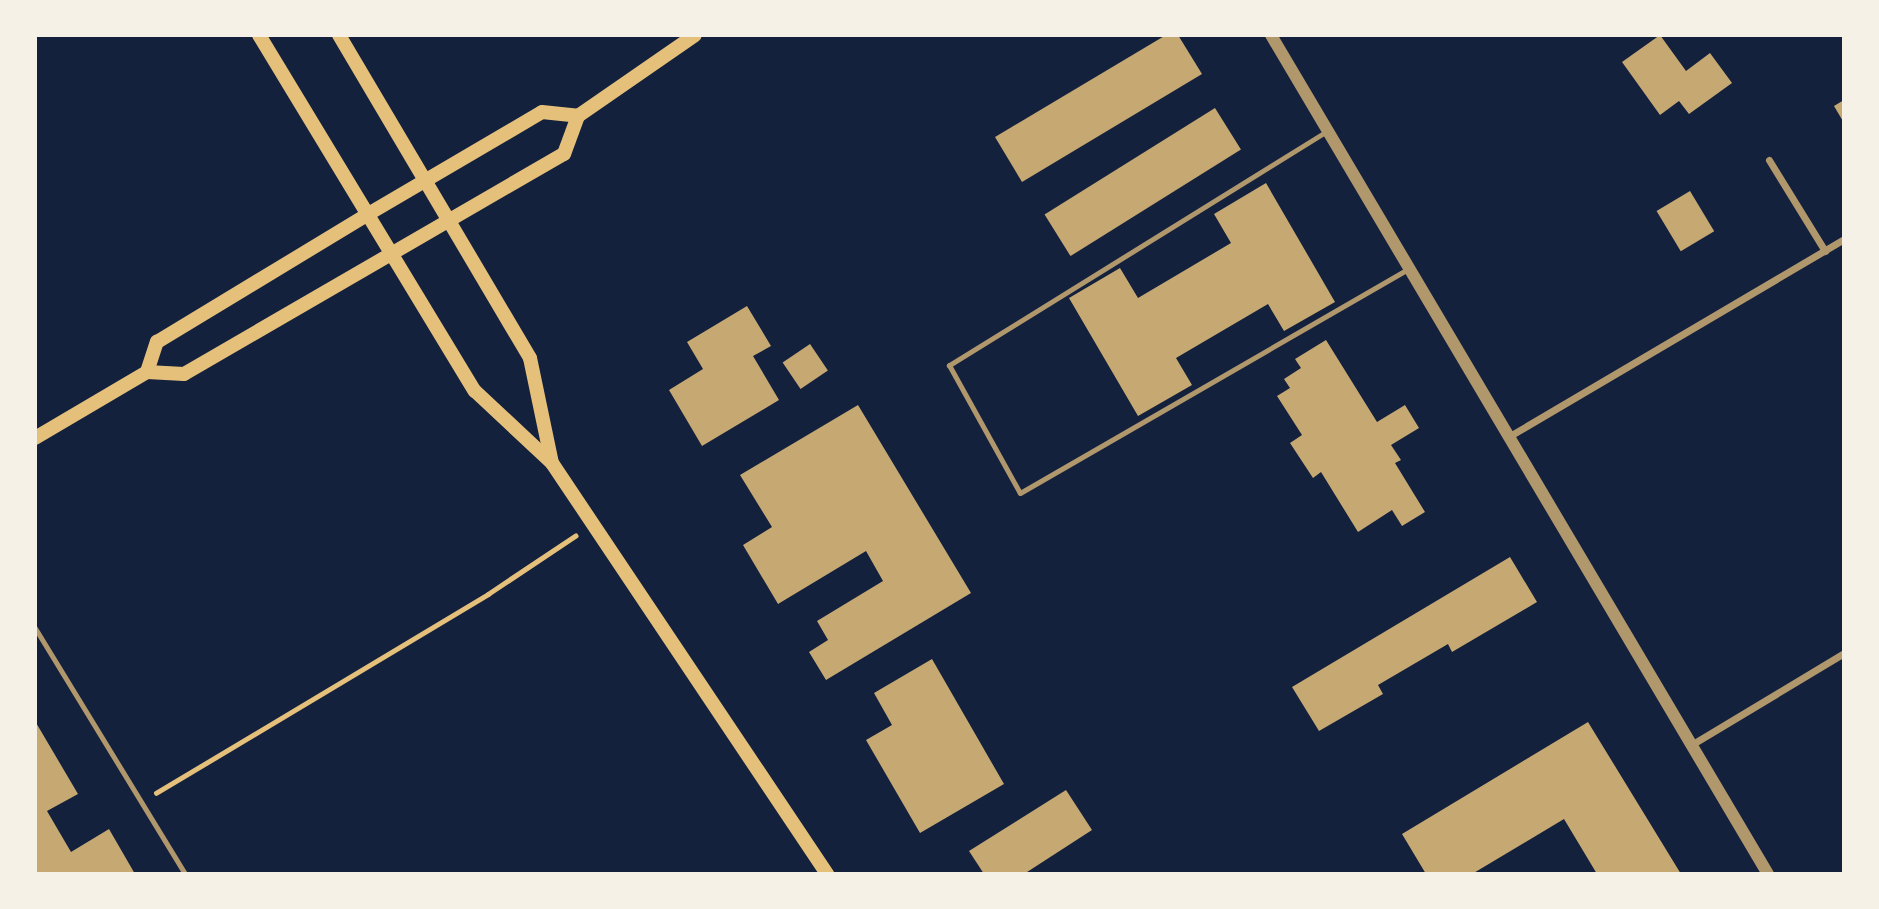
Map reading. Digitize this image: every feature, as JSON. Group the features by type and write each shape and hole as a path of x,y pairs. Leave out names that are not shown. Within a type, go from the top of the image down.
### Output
{"main road":[{"path":"259,35 370,213 475,391 552,463 827,874"},
{"path":"338,35 530,358 552,463"},
{"path":"35,438 147,372 184,374 391,252 564,155 578,116 695,35"},
{"path":"147,372 157,342 370,213 541,112 578,116"}],"street":[{"path":"1271,35 1768,874"},
{"path":"1769,160 1825,251"},
{"path":"1507,437 1844,239"},
{"path":"1691,745 1844,653"}],"lane":[{"path":"1327,131 949,365 1020,493 1408,269"},
{"path":"35,628 186,874"}],"path":[{"path":"144,806 156,793 488,594 593,523"}],"building":[{"path":"1166,35 1178,35 1202,74 1022,182 995,137"},
{"path":"1660,35 1686,71 1710,53 1732,83 1689,114 1679,101 1660,115 1622,62"},
{"path":"1844,100 1844,123 1834,106"},
{"path":"1215,108 1241,150 1071,256 1045,215"},
{"path":"1266,183 1335,302 1284,331 1268,304 1176,358 1192,385 1138,416 1069,298 1120,268 1138,298 1231,243 1214,214"},
{"path":"1690,191 1714,231 1681,251 1657,211"},
{"path":"747,306 771,346 753,356 779,400 702,446 669,390 703,369 687,342"},
{"path":"1326,340 1377,422 1405,405 1419,428 1391,445 1401,460 1395,463 1425,512 1402,526 1392,510 1358,532 1321,472 1313,478 1290,443 1302,435 1277,396 1290,388 1284,379 1301,368 1295,359"},
{"path":"810,344 828,371 801,389 783,362"},
{"path":"858,405 971,593 826,680 809,652 828,640 817,621 883,581 866,551 778,604 743,545 772,527 740,475"},
{"path":"1510,557 1537,602 1452,652 1448,644 1378,685 1383,694 1319,731 1292,687"},
{"path":"932,659 1004,784 920,833 866,740 892,725 874,693"},
{"path":"35,721 78,794 47,811 71,852 109,829 135,874 35,874"},
{"path":"1588,722 1681,874 1597,874 1564,819 1472,874 1426,874 1402,834"},
{"path":"1066,790 1092,830 1024,874 984,874 969,851"}]}
